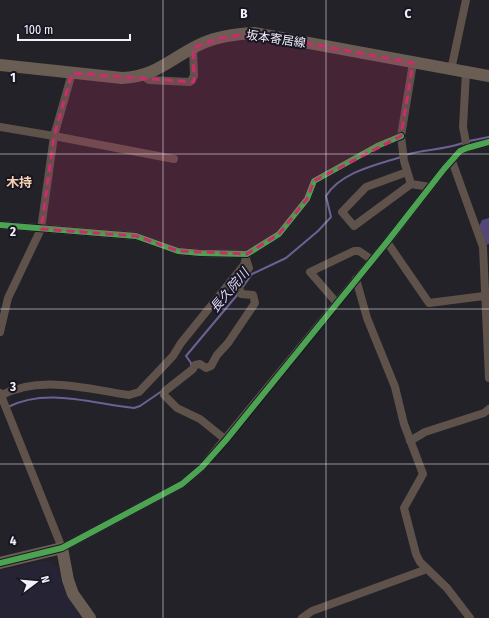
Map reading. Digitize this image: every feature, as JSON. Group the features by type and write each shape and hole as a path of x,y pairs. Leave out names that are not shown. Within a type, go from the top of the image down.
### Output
{"main road":[{"name":"坂本寄居線","path":"0,65 122,78 143,76 152,73 193,48 236,34 254,33 489,76"},
{"path":"0,563 62,548 68,580 73,594 90,618"}],"street":[{"path":"451,70 466,0"},
{"path":"143,76 149,80 190,82 194,76 193,48"},
{"path":"411,184 404,161 401,136 413,63"},
{"path":"466,72 464,137 467,147"},
{"path":"0,332 8,298 41,229 54,136 72,73"},
{"path":"0,127 174,159"},
{"path":"401,136 377,146 314,181 307,199 287,225 278,234 247,256 233,280 181,343 173,356 139,392 129,395 46,383 14,389 0,395 62,548 182,484 202,467 226,440 336,302 387,242 444,169 460,151 467,147 489,142"},
{"path":"452,161 483,246 484,296 489,378"},
{"path":"407,172 366,187 342,212 354,226 411,184 430,188"},
{"path":"0,225 136,236 178,251 247,256"},
{"path":"387,242 429,302 484,296"},
{"path":"336,302 310,272 354,251 359,251 372,260"},
{"path":"226,440 200,420 177,408 164,395 165,391 193,369 195,365 200,364 206,368 211,366 216,355 228,343 254,303 253,295 241,294 238,284 249,268 247,256"},
{"path":"356,279 367,318 395,388 404,424 423,474 404,508 416,554 427,569 457,599 470,618"},
{"path":"410,441 425,432 484,413 489,409"},
{"path":"302,618 312,611 427,569"}],"highlighted area":[{"path":"254,33 413,63 401,136 314,181 307,199 279,234 247,254 178,251 136,236 41,229 54,136 72,73 194,82 193,48 219,38"}],"shaded area":[{"path":"489,218 489,244 486,245 479,226 482,220"},
{"path":"47,560 58,567 63,586 71,602 82,618 0,618 0,571"}],"waterway":[{"name":"長久院川","path":"469,141 489,137"},
{"name":"長久院川","path":"405,155 463,143"},
{"name":"長久院川","path":"242,288 252,274 286,258 318,231 331,217 326,196 341,181 360,170 401,157"},
{"name":"長久院川","path":"191,366 191,363 186,356 238,294"},
{"name":"長久院川","path":"8,407 23,401 54,397 134,408 140,406 162,391"}],"cycle path":[{"path":"0,225 136,236 178,251 247,254 279,234 307,199 314,181 377,146 401,136"},
{"path":"0,563 62,548 182,484 202,467 226,440 387,242 444,169 460,151 489,142"}],"district":[{"name":"木持","path":"19,182"}]}
